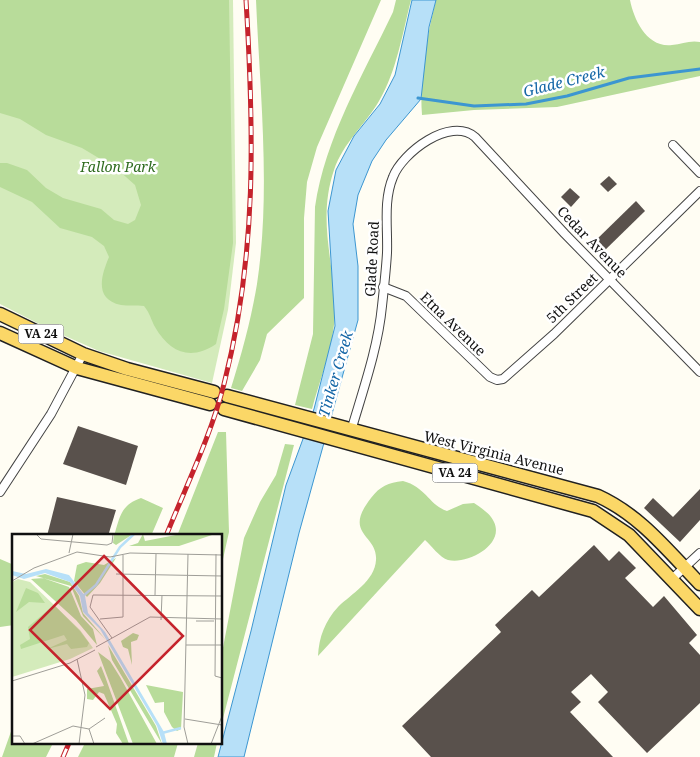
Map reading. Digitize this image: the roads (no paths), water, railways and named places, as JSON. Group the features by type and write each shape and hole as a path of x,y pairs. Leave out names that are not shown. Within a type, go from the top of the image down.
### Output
{"main road":[{"name":"VA 24","path":"0,314 83,354 212,398 77,368 0,333"},
{"name":"West Virginia Avenue","path":"263,413 252,403 226,402 263,413 598,496 629,512 644,524 700,584"},
{"name":"West Virginia Avenue","path":"343,433 593,511 629,535 700,609"}],"street":[{"name":"Cedar Avenue","path":"465,131 475,137 700,372"},
{"name":"Glade Road","path":"343,433 370,368 382,308 388,193 393,175 400,163 421,144 446,133 465,131"},
{"path":"672,145 700,173"},
{"name":"5th Street","path":"503,380 700,192"},
{"name":"Etna Avenue","path":"384,287 406,296 490,377 503,380"},
{"path":"0,492 51,414 83,354"},
{"path":"672,579 700,553"}],"water":[{"name":"Tinker Creek","path":"412,0 436,0 429,27 421,99 386,140 372,161 358,195 353,224 358,266 358,320 299,533 244,757 218,757 286,485 314,409 335,326 328,211 336,170 354,136 380,104 395,75"}],"waterway":[{"name":"Glade Creek","path":"418,98 474,106 526,104 567,96 629,78 700,69"}],"railway":[{"path":"167,534 219,403 235,336 248,241 250,193 251,98 246,0"},
{"path":"63,757 69,744"}],"park label":[{"name":"Fallon Park","path":"118,167"}]}
